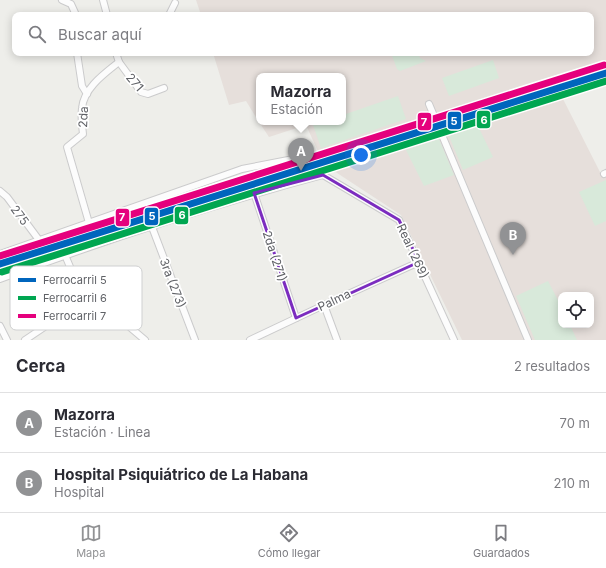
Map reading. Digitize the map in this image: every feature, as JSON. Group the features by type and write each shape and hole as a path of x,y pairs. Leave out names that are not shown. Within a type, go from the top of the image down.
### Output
{"street":[{"path":"62,0 71,4 75,12"},
{"path":"103,0 106,12"},
{"path":"170,12 175,3"},
{"path":"77,56 82,86 87,94"},
{"name":"271","path":"118,56 119,62 141,92 148,94 164,88"},
{"name":"2da","path":"89,223 67,147 83,134 82,108 87,94 98,79 119,62"},
{"path":"429,104 528,340"},
{"path":"0,254 242,169 309,156 319,164 323,176 254,193 35,266"},
{"name":"Real (269)","path":"323,176 399,220 454,340"},
{"name":"275","path":"0,191 39,240"},
{"name":"2da (271)","path":"254,193 296,318"},
{"name":"3ra (273)","path":"152,227 194,340"},
{"path":"65,255 70,266"},
{"name":"Palma","path":"250,340 419,262"},
{"path":"0,279 10,275"},
{"path":"324,305 337,340"},
{"path":"0,326 7,340"},
{"path":"24,340 39,330"},
{"path":"133,330 145,340"}],"highlighted area":[{"path":"323,175 399,220 419,262 296,318 254,193"}],"shaded area":[{"path":"196,0 606,0 606,68 321,158 306,125 346,125 346,73 256,73 256,117 246,101 229,105 214,56 594,56 594,12 200,12"},
{"path":"562,97 603,178 606,177 606,340 462,340 401,215 331,169"},
{"path":"261,125 306,125 269,137"}],"green space":[{"path":"392,56 419,56 426,61 400,71 397,69"},
{"path":"493,60 499,78 449,96 442,78"},
{"path":"398,96 406,119 321,148 313,125 346,125 346,114"},
{"path":"478,126 493,157 463,170 449,136"},
{"path":"439,139 454,175 424,186 406,150"},
{"path":"606,180 606,221 595,226 579,192"},
{"path":"548,281 558,300 558,328 571,328 577,340 535,340 516,296"}],"railway":[{"path":"0,267 18,258"}],"rail line":[{"name":"7","path":"0,256 604,65"},
{"name":"5","path":"0,264 606,73"},
{"name":"6","path":"21,266 606,81"},
{"name":"6","path":"2,272 10,269"}],"place":[{"name":"Mazorra","path":"301,171"},
{"name":"Hospital Psiquiátrico de La Habana","path":"513,255"}]}
